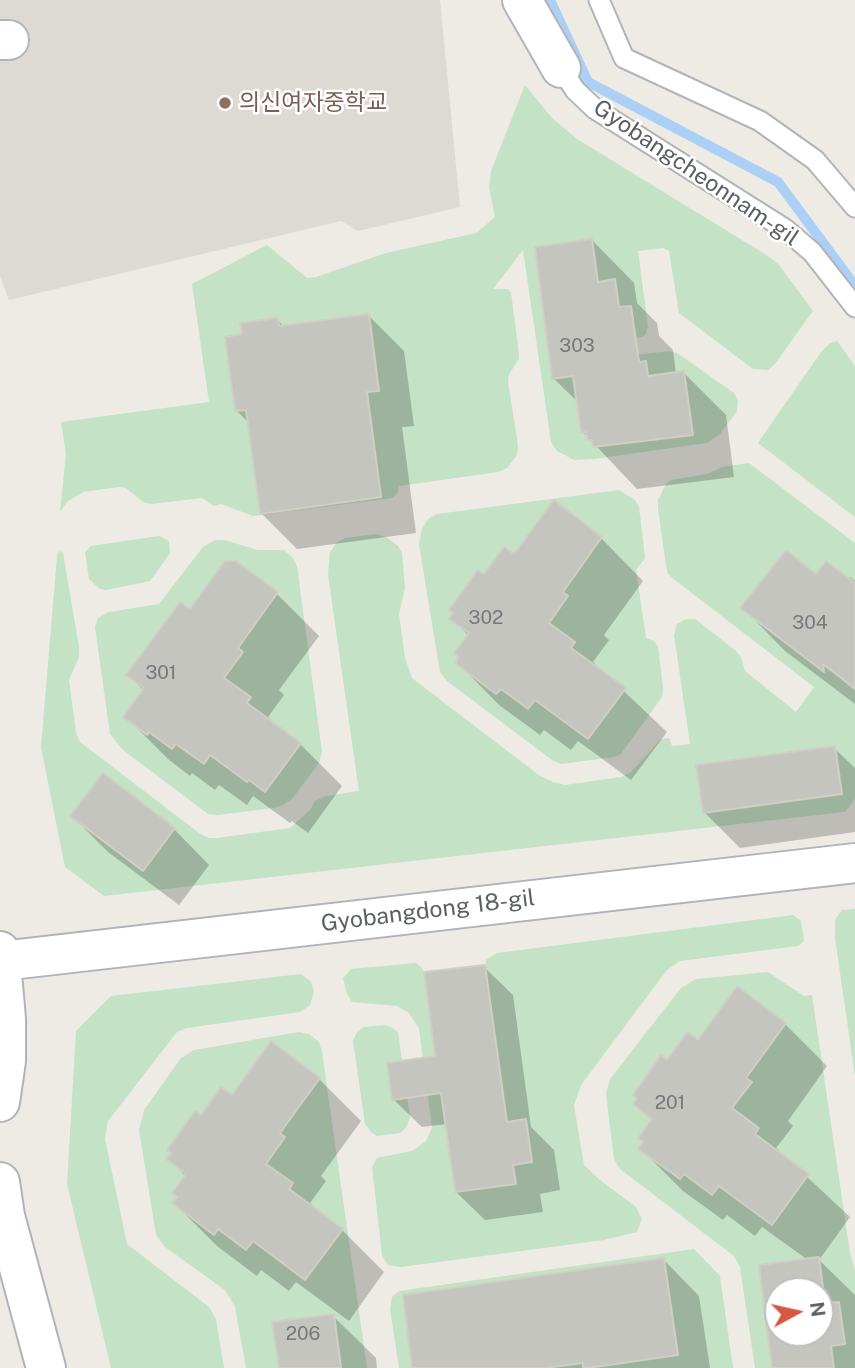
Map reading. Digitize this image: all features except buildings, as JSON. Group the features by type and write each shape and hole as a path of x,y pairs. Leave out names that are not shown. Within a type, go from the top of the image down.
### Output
{"main road":[{"name":"Gyobangcheonnam-gil","path":"522,0 561,68"},
{"name":"Gyobangdong 18-gil","path":"1,956 855,863"},
{"path":"0,1102 6,1060 1,956"},
{"path":"0,1182 10,1278 46,1368"}],"lane":[{"path":"599,0 624,58 760,121 814,160 855,207"},
{"name":"Gyobangcheonnam-gil","path":"561,68 575,90 595,109 785,229 812,252 855,306"}],"shaded area":[{"name":"의신여자중학교","path":"0,0 440,0 460,207 358,231 341,221 9,300 0,276"}],"green space":[{"path":"525,85 552,118 577,139 768,256 779,265 813,311 774,365 768,370 753,369 679,313 669,251 663,248 638,251 648,326 646,334 632,339 609,358 669,351 677,353 734,393 738,401 737,411 720,434 707,443 594,459 574,460 557,451 551,442 523,250 493,289 508,289 511,293 518,345 519,359 509,374 508,381 518,446 517,455 507,468 498,472 399,486 393,498 253,516 221,504 214,506 202,498 151,504 143,502 126,488 119,487 83,492 67,502 60,512 66,454 61,422 209,402 192,284 267,245 307,278 386,253 476,233 495,217 489,187 491,171"},
{"path":"837,341 855,366 855,517 758,443 821,352 830,343"},
{"path":"749,463 855,543 855,799 845,812 104,896 65,867 41,747 59,551 63,553 79,647 79,657 69,680 76,733 80,742 199,833 208,838 217,838 290,828 310,810 315,801 326,796 359,791 328,574 330,552 337,542 345,538 376,534 386,537 398,546 402,553 405,588 399,614 405,658 412,678 540,776 553,782 565,785 621,777 630,773 661,739 669,738 672,746 690,744 674,635 677,624 686,619 695,619 736,651 745,671 796,712 814,687 675,580 668,574 666,566 658,500 666,484 671,480 707,474 722,467"},
{"path":"619,490 635,500 639,507 645,558 636,570 646,638 654,641 658,647 662,697 621,754 561,764 447,681 440,672 419,544 422,529 428,519 437,514"},
{"path":"159,536 169,541 170,553 150,581 106,590 100,589 89,579 85,552 91,546"},
{"path":"215,540 258,550 284,550 293,558 297,566 322,752 319,763 292,799 283,805 217,815 208,814 123,750 110,734 95,627 98,618 109,612 159,604 203,547"},
{"path":"855,909 855,1076 835,938 835,920 842,910"},
{"path":"793,915 801,921 804,941 798,946 680,961 667,970 581,1085 574,1105 584,1165 636,1207 642,1219 637,1232 604,1240 401,1267 388,1265 382,1256 372,1167 377,1158 412,1151 426,1141 432,1128 419,1028 409,1013 397,1006 352,1002 343,978 351,969 416,963 422,968 428,983 486,981 486,960 497,953"},
{"path":"768,972 804,996 812,995 850,1253 855,1270 855,1368 755,1368 740,1267 734,1256 620,1169 614,1159 606,1094 610,1079 681,988 696,979"},
{"path":"301,974 311,982 314,991 310,1005 300,1012 187,1028 177,1032 108,1121 105,1139 127,1244 209,1307 216,1319 224,1368 111,1368 67,1184 76,1031 111,996"},
{"path":"384,1025 398,1032 410,1117 401,1133 377,1136 365,1124 353,1041 357,1032 364,1027"},
{"path":"299,1032 309,1034 319,1042 322,1052 367,1368 246,1368 235,1307 225,1290 165,1247 156,1235 139,1130 144,1110 181,1058 194,1050"},
{"path":"694,1249 720,1276 733,1368 399,1368 390,1309 392,1297 399,1291"}],"waterway":[{"path":"550,0 588,82 778,182 855,286"}],"place":[{"name":"의신여자중학교","path":"225,103"}]}
